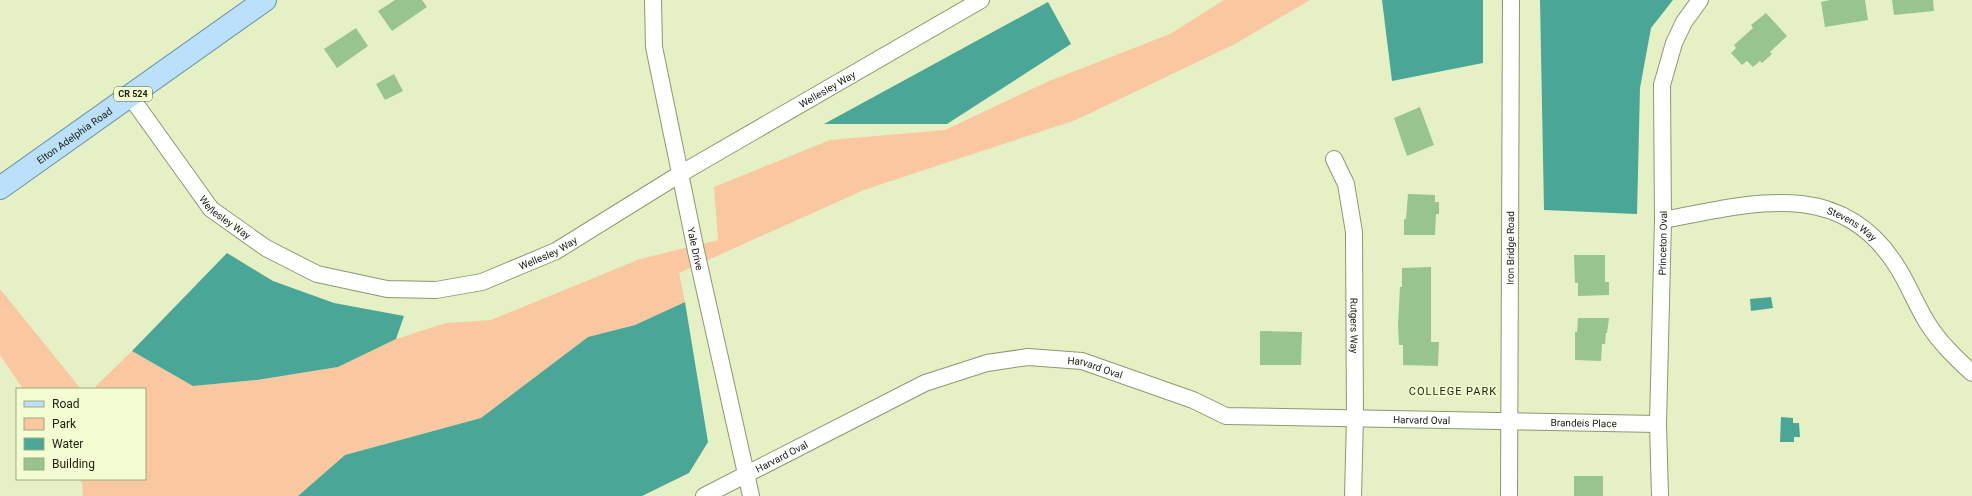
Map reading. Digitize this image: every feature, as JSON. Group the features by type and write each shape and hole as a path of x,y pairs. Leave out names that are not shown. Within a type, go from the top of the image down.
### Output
{"main road":[{"name":"Elton Adelphia Road","path":"0,188 265,0"}],"street":[{"name":"Yale Drive","path":"653,0 654,47 696,251 751,496"},
{"name":"Wellesley Way","path":"130,96 210,209 266,248 317,274 387,289 436,290 482,282 556,251 680,174 981,0"},
{"name":"Iron Bridge Road","path":"1509,496 1511,0"},
{"name":"Princeton Oval","path":"1660,496 1658,424 1663,220 1662,85 1674,43 1684,22 1700,0"},
{"name":"Rutgers Way","path":"1334,159 1346,184 1354,232 1355,418 1353,496"},
{"name":"Stevens Way","path":"1663,220 1752,203 1781,201 1810,204 1838,213 1860,226 1878,241 1897,265 1928,324 1942,343 1972,373"},
{"name":"Harvard Oval","path":"704,496 746,476 925,383 987,363 1028,357 1082,361 1193,400 1226,416 1509,422"},
{"name":"Brandeis Place","path":"1509,422 1658,424"}],"green space":[{"path":"1224,0 1310,0 1235,44 1076,120 864,190 679,273 685,302 635,325 588,337 481,418 345,455 298,496 83,496 80,480 146,480 146,388 94,388 132,351 193,386 257,380 338,367 396,339 446,323 491,320 640,259 718,240 714,187 830,140 945,130 1049,81 1170,34"},
{"path":"0,289 80,388 22,388 0,355"}],"water":[{"path":"1382,0 1483,0 1483,63 1392,81"},
{"path":"1540,0 1673,0 1651,28 1640,88 1637,214 1544,210"},
{"path":"1048,2 1071,44 947,124 824,124"},
{"path":"227,253 273,281 334,303 404,316 396,339 338,367 257,380 193,386 132,351"},
{"path":"1771,297 1773,308 1751,311 1750,299"},
{"path":"685,302 708,442 689,473 642,496 298,496 345,455 481,418 588,337 635,325"},
{"path":"1781,417 1793,418 1793,423 1799,423 1800,437 1794,437 1794,442 1780,442"}],"building":[{"path":"395,0 422,0 427,7 392,31 378,11"},
{"path":"1830,0 1865,0 1868,20 1825,27 1821,2"},
{"path":"1892,0 1933,0 1934,11 1894,15"},
{"path":"1766,13 1787,36 1770,52 1772,54 1762,63 1760,61 1753,67 1747,61 1742,65 1731,53 1736,48 1734,45 1753,28 1751,25"},
{"path":"356,28 368,46 337,68 324,49"},
{"path":"394,74 403,91 385,100 376,84"},
{"path":"1420,107 1434,145 1407,156 1394,118"},
{"path":"1408,194 1435,195 1435,202 1439,202 1439,214 1436,214 1435,235 1404,235 1404,219 1406,219"},
{"path":"1574,255 1605,255 1605,282 1609,282 1609,295 1578,296 1578,283 1575,283"},
{"path":"1431,267 1431,342 1439,342 1438,366 1403,365 1403,345 1399,345 1398,325 1400,287 1402,287 1402,268"},
{"path":"1578,318 1609,318 1605,344 1602,344 1601,361 1575,360 1575,332 1577,332"},
{"path":"1260,331 1302,332 1301,365 1260,365"},
{"path":"1574,476 1603,476 1603,496 1574,496"}],"district":[{"name":"COLLEGE PARK","path":"1453,391"}]}
